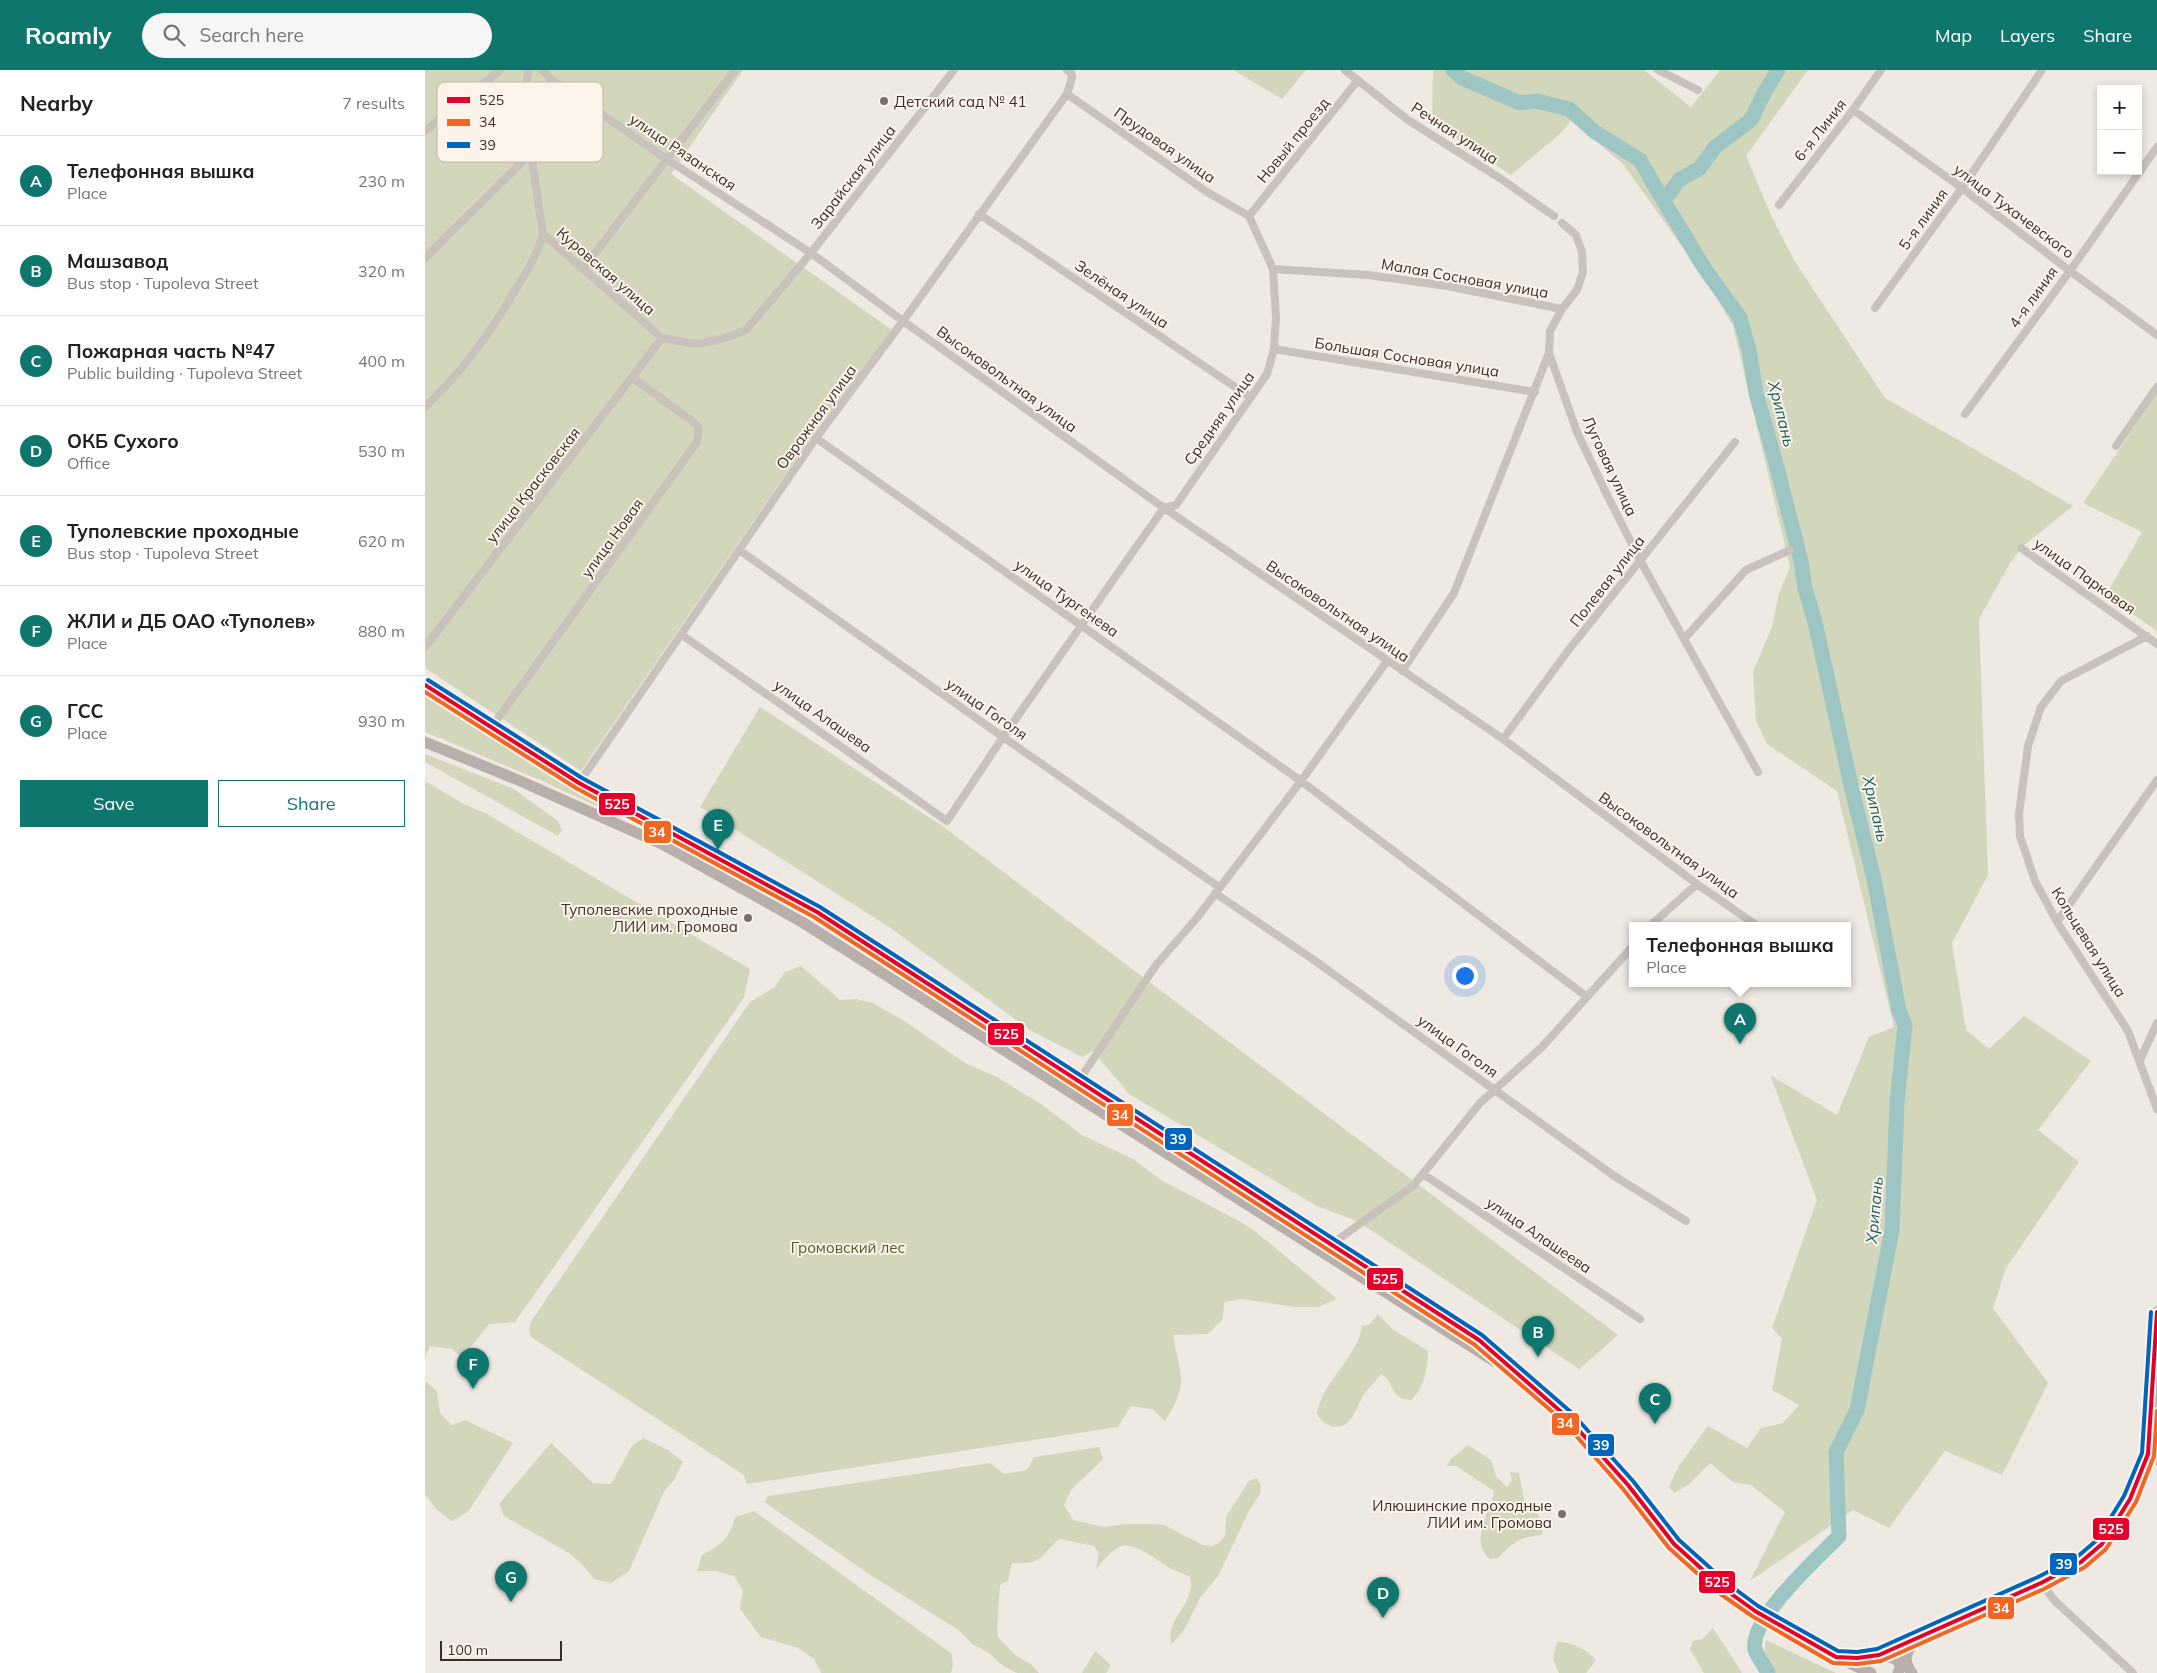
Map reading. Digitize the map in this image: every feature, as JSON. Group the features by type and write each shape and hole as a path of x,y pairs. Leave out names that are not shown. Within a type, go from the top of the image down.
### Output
{"main road":[{"path":"425,685 579,782 817,912 1077,1082 1479,1340 1532,1384 1589,1439 1674,1544 1717,1583 1755,1611 1836,1657 1871,1673"},
{"path":"425,742 519,780 661,844 802,922 1532,1384"},
{"path":"1836,1657 1857,1658 1879,1655 1917,1639 2041,1583 2081,1562 2102,1544 2130,1499 2152,1457 2157,1312"},
{"path":"1912,1673 1907,1667 1905,1658 1908,1650 1917,1639"},
{"path":"1879,1655 1896,1658 1901,1666 1899,1673"}],"street":[{"path":"485,82 500,70"},
{"name":"улица Рязанская","path":"542,70 555,82"},
{"path":"583,269 735,70"},
{"name":"Зарайская улица","path":"662,338 696,344 722,339 746,330 811,253 954,70"},
{"path":"1067,70 1071,73 1072,78 1067,94"},
{"name":"Речная улица","path":"1345,70 1408,120 1501,179 1554,216"},
{"path":"1658,70 1698,90"},
{"name":"6-я Линия","path":"1779,206 1853,110 1881,70"},
{"name":"5-я линия","path":"1875,308 1963,188 2042,70"},
{"name":"Новый проезд","path":"1249,216 1358,80"},
{"name":"Овражная улица","path":"579,782 816,438 1067,94"},
{"name":"Прудовая улица","path":"1067,94 1207,192 1249,216"},
{"name":"улица Тухачевского","path":"1853,110 1963,188 2070,271 2157,335"},
{"name":"улица Рязанская","path":"603,115 668,160 811,253 903,321"},
{"path":"425,130 437,120"},
{"name":"4-я линия","path":"1965,414 2070,271 2157,147"},
{"path":"425,258 522,162"},
{"name":"Куровская улица","path":"532,162 543,234 662,338"},
{"name":"Зелёная улица","path":"979,214 1250,397"},
{"name":"Средняя улица","path":"947,821 1003,737 1164,508 1176,505 1267,374 1274,349 1277,317 1273,269 1249,216"},
{"path":"1402,671 1454,593 1535,392 1549,353 1550,331 1562,309 1577,290 1583,272 1582,252 1576,236 1563,223"},
{"path":"425,407 456,377 497,322 537,254 543,234"},
{"name":"Малая Сосновая улица","path":"1273,269 1368,276 1447,286 1562,309"},
{"name":"Высоковольтная улица","path":"903,321 1164,508 1503,739 1697,884 1752,922"},
{"name":"улица Красковская","path":"425,647 662,338"},
{"name":"Большая Сосновая улица","path":"1274,349 1535,392"},
{"name":"Луговая улица","path":"1549,353 1577,432 1641,560 1758,772"},
{"name":"улица Новая","path":"491,728 697,442 699,428 692,421 633,378"},
{"path":"2116,446 2157,387"},
{"name":"улица Тургенева","path":"816,438 1301,781 1587,997"},
{"name":"Полевая улица","path":"1503,739 1567,652 1735,442"},
{"name":"улица Парковая","path":"2021,548 2157,644"},
{"name":"улица Гоголя","path":"739,550 1613,1175 1686,1221"},
{"path":"1684,640 1746,570 1790,550"},
{"name":"улица Алашева","path":"682,635 947,821"},
{"name":"Кольцевая улица","path":"2147,636 2061,681 2041,707 2028,746 2019,814 2020,836 2035,881 2057,922 2123,1024 2140,1060 2157,1109"},
{"path":"1077,1082 1156,965 1301,781 1387,661"},
{"path":"2057,922 2157,780"},
{"path":"1654,922 1697,884"},
{"path":"1334,1246 1340,1238 1413,1186 1494,1089 1542,1047 1629,950"},
{"path":"2140,1060 2157,1023"},
{"name":"улица Алашеева","path":"1423,1174 1641,1319"},
{"path":"2041,1583 2055,1601 2133,1673"}],"green space":[{"path":"425,70 743,70 671,174 892,330 819,426 581,771 425,668"},
{"path":"1233,70 1306,70 1282,99"},
{"path":"1433,70 1644,70 1691,107 1720,70 1808,70 1746,156 1771,215 1794,260 1885,398 2073,506 2024,545 2010,563 1979,619 1988,875 1952,943 1966,1030 1989,1049 2024,1016 2091,1061 2038,1130 2079,1162 2006,1268 1993,1308 2048,1383 2002,1475 1945,1451 1889,1528 1853,1510 1750,1581 1785,1512 1751,1485 1733,1482 1710,1463 1688,1485 1674,1493 1669,1487 1678,1467 1708,1426 1747,1448 1761,1428 1783,1423 1799,1405 1772,1390 1782,1339 1772,1328 1817,1200 1770,1075 1837,1115 1869,1037 1894,1027 1837,791 1767,744 1756,721 1753,672 1772,627 1779,593 1790,567 1733,326 1708,283 1623,164 1571,120 1561,133 1511,175 1432,123"},
{"path":"2157,394 2157,631 2106,595 2142,532 2083,503"},
{"path":"425,694 579,788 639,822 638,825 540,780 425,732"},
{"path":"760,707 941,825 1618,1335 1579,1369 1357,1221 1317,1206 1129,1094 1093,1051 1082,1057 1030,1030 889,927 700,807"},
{"path":"425,754 514,789 558,821 562,830 558,836 425,762"},
{"path":"425,781 464,804 487,814 750,969 744,998 515,1322 489,1324 462,1358 452,1349 430,1346 425,1358"},
{"name":"Громовский лес","path":"801,966 840,1000 856,999 873,1003 906,1022 965,1063 997,1077 1041,1104 1082,1135 1133,1159 1161,1180 1241,1222 1256,1232 1337,1299 1318,1307 1296,1307 1241,1299 1224,1302 1223,1319 1208,1334 1173,1335 1181,1379 1178,1397 1165,1421 1152,1409 1131,1406 1118,1427 747,1484 744,1475 531,1337 529,1329 532,1320 750,1002 775,987 785,972"},
{"path":"1378,1314 1392,1329 1428,1351 1426,1371 1422,1384 1411,1400 1404,1399 1395,1393 1389,1381 1381,1374 1365,1393 1351,1420 1342,1426 1330,1426 1317,1414 1320,1402 1354,1347 1362,1326 1370,1324"},
{"path":"425,1381 437,1391 440,1413 452,1425 465,1420 513,1443 468,1512 452,1521 437,1510 425,1494"},
{"path":"643,1438 668,1450 683,1462 675,1478 664,1492 629,1571 611,1583 594,1579 583,1565 569,1553 504,1516 499,1504 551,1443 593,1483 611,1484 632,1446"},
{"path":"1468,1445 1491,1460 1496,1476 1507,1487 1512,1480 1510,1472 1519,1473 1525,1505 1537,1514 1541,1521 1542,1535 1517,1541 1498,1558 1490,1559 1481,1543 1483,1526 1494,1491 1456,1466 1447,1466 1451,1459"},
{"path":"1099,1447 1103,1459 1071,1490 1064,1505 1073,1520 1104,1527 1124,1524 1164,1525 1203,1545 1212,1546 1219,1543 1225,1536 1226,1517 1249,1481 1257,1478 1261,1486 1260,1494 1249,1511 1218,1576 1200,1598 1184,1630 1172,1644 1172,1627 1189,1595 1190,1577 1174,1570 1141,1550 1122,1546 1107,1556 1096,1570 1099,1553 1094,1546 1060,1539 1036,1560 1028,1563 1012,1563 1008,1581 1000,1585 998,1637 1016,1656 1031,1664 1039,1673 1017,1673 1003,1666 989,1653 972,1644 960,1631 872,1576 764,1502 768,1496 990,1463 1004,1474 1027,1470 1034,1457"},
{"path":"754,1511 952,1654 953,1666 951,1673 821,1673 814,1659 798,1648 761,1637 740,1609 743,1591 734,1576 716,1571 697,1571 702,1555 715,1548 724,1540 730,1531 735,1517"},
{"path":"1713,1628 1742,1673 1704,1673 1690,1649 1693,1641 1702,1639"},
{"path":"1766,1640 1836,1673 1761,1673"},
{"path":"1557,1642 1568,1643 1578,1647 1596,1660 1586,1673 1559,1673 1553,1659"},
{"path":"1095,1651 1111,1665 1106,1673 1082,1673"}],"waterway":[{"name":"Хрипань","path":"1453,70 1462,78 1520,103 1537,101 1569,109 1595,132 1640,160 1703,266 1740,318 1749,350 1756,393 1801,561 1805,588 1815,622 1852,790 1874,879 1899,1011 1905,1025 1897,1103 1892,1230 1857,1410 1836,1452 1839,1536 1787,1589 1763,1622 1756,1636 1755,1649 1768,1673"},
{"path":"1660,195 1669,194 1679,180 1700,168 1715,147 1751,120 1778,70"}],"transit line":[{"name":"39","path":"428,680 582,778 820,907 1482,1335 1572,1413 1633,1481 1679,1540 1727,1583 1758,1606 1838,1651 1857,1652 1877,1649 2038,1577 2077,1557 2097,1540 2124,1496 2142,1453 2151,1312"},
{"name":"525","path":"425,685 579,783 817,912 1479,1340 1567,1417 1628,1485 1674,1544 1723,1588 1755,1611 1836,1657 1857,1658 1879,1655 2041,1583 2081,1562 2102,1544 2130,1499 2148,1454 2157,1312"},
{"name":"34","path":"425,692 576,788 814,917 1475,1345 1563,1421 1623,1489 1669,1548 1719,1593 1752,1616 1833,1663 1857,1664 1881,1661 2044,1589 2085,1567 2106,1549 2136,1502 2154,1456 2157,1411"}],"place":[{"name":"Детский сад № 41","path":"884,101"},
{"name":"Туполевские проходные","path":"718,850"},
{"name":"Туполевские проходные ЛИИ им. Громова","path":"748,918"},
{"name":"Телефонная вышка","path":"1740,1044"},
{"name":"Машзавод","path":"1538,1357"},
{"name":"ЖЛИ и ДБ ОАО «Туполев»","path":"473,1389"},
{"name":"Пожарная часть №47","path":"1655,1424"},
{"name":"Илюшинские проходные ЛИИ им. Громова","path":"1562,1514"},
{"name":"ГСС","path":"511,1602"},
{"name":"ОКБ Сухого","path":"1383,1618"}]}
